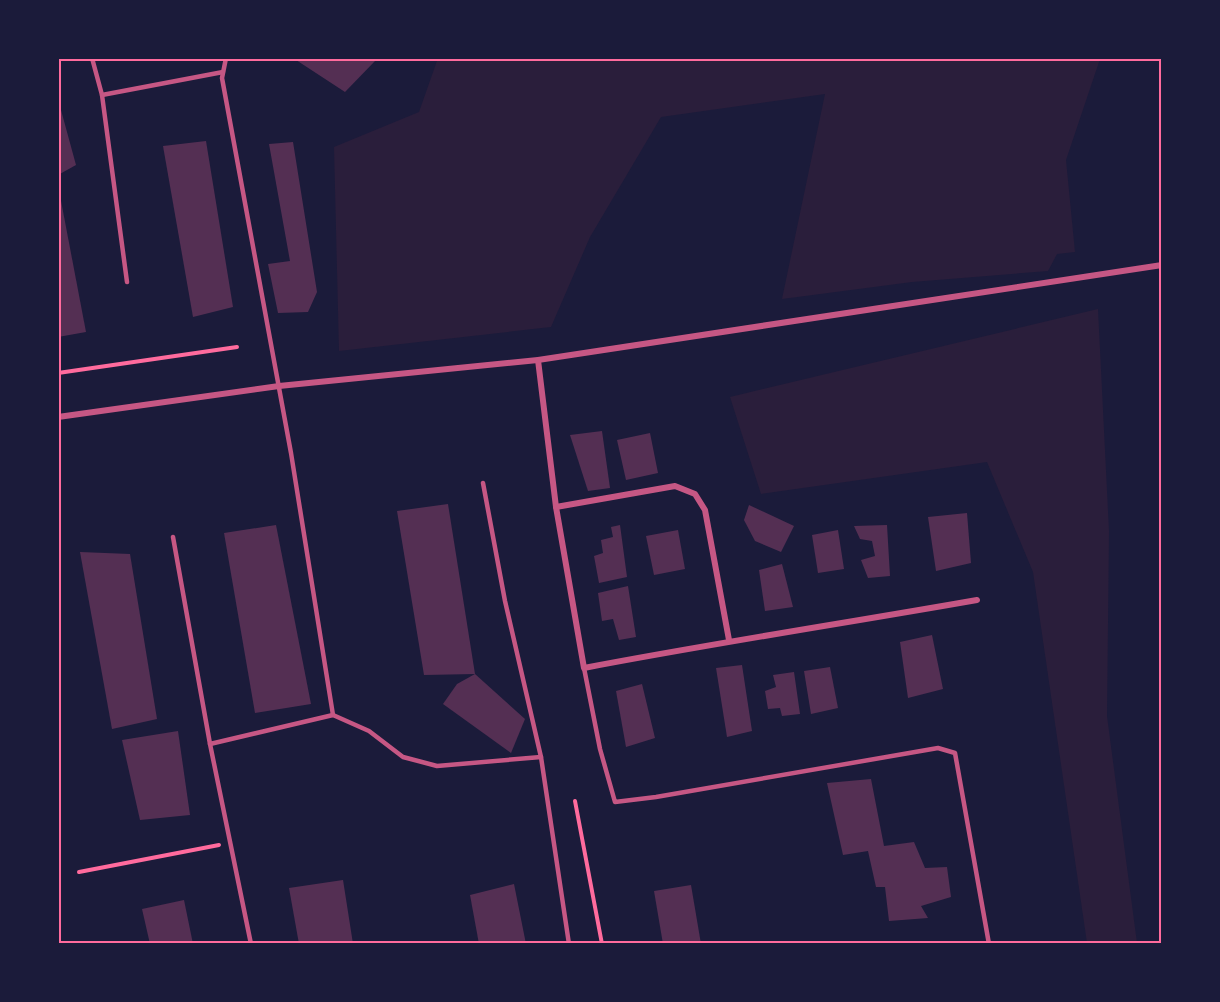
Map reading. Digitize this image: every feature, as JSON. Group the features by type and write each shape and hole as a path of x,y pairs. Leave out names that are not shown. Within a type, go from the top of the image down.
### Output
{"street":[{"path":"58,417 279,386 538,360 1161,265"},
{"path":"538,360 556,507 584,668 729,640 777,635 977,600"},
{"path":"556,507 675,486 695,494 705,510 729,640"}],"lane":[{"path":"92,58 102,95 127,282"},
{"path":"226,58 223,72 279,386 333,716"},
{"path":"102,95 223,72"},
{"path":"483,483 505,601 541,757 569,944"},
{"path":"173,537 210,744 251,944"},
{"path":"584,668 600,749 615,801 656,797 938,748 955,753 989,944"},
{"path":"210,744 333,716 369,731 403,757 437,766 541,757"}],"path":[{"path":"58,373 237,347"},
{"path":"576,801 602,944"},
{"path":"79,872 231,843"}],"shaded area":[{"path":"438,58 1100,59 1066,160 1075,252 1057,254 1048,271 912,282 782,299 825,94 661,117 590,237 551,327 339,351 334,147 419,112"},
{"path":"1098,309 1109,531 1107,716 1137,943 1087,943 1033,572 987,462 761,494 730,397"}],"building":[{"path":"293,58 373,58 375,61 345,92"},
{"path":"58,99 76,165 58,175"},
{"path":"206,141 233,307 193,317 163,146"},
{"path":"293,142 317,292 308,312 278,313 268,264 290,261 269,144"},
{"path":"58,185 86,332 58,337"},
{"path":"602,431 610,488 588,491 570,435"},
{"path":"650,433 658,473 626,480 617,440"},
{"path":"448,504 475,674 424,675 397,511"},
{"path":"749,505 794,526 781,552 755,541 744,520"},
{"path":"967,513 971,563 936,571 928,517"},
{"path":"276,525 311,704 255,713 224,533"},
{"path":"620,525 627,577 599,583 594,556 603,553 601,540 613,537 611,527"},
{"path":"887,525 890,576 868,578 861,560 875,556 872,541 860,539 854,526"},
{"path":"678,530 685,569 654,575 646,536"},
{"path":"838,530 844,569 818,573 812,535"},
{"path":"80,552 130,554 157,719 112,729"},
{"path":"782,564 793,607 765,611 759,570"},
{"path":"628,586 636,637 619,640 613,619 602,621 598,593"},
{"path":"932,635 943,689 908,698 900,642"},
{"path":"742,665 752,731 727,737 716,668"},
{"path":"830,667 838,708 811,714 804,671"},
{"path":"794,672 800,714 782,716 780,708 768,709 765,691 776,687 773,675"},
{"path":"475,674 525,719 511,753 443,704 457,684"},
{"path":"642,684 655,738 626,747 616,691"},
{"path":"178,731 190,815 140,820 122,740"},
{"path":"871,779 884,846 914,842 925,868 947,867 951,897 921,906 928,918 889,921 885,887 876,887 868,851 843,855 827,783"},
{"path":"343,880 353,944 299,944 289,888"},
{"path":"514,884 526,944 479,944 470,895"},
{"path":"691,885 701,944 663,944 654,891"},
{"path":"184,900 193,944 150,944 142,909"}]}
